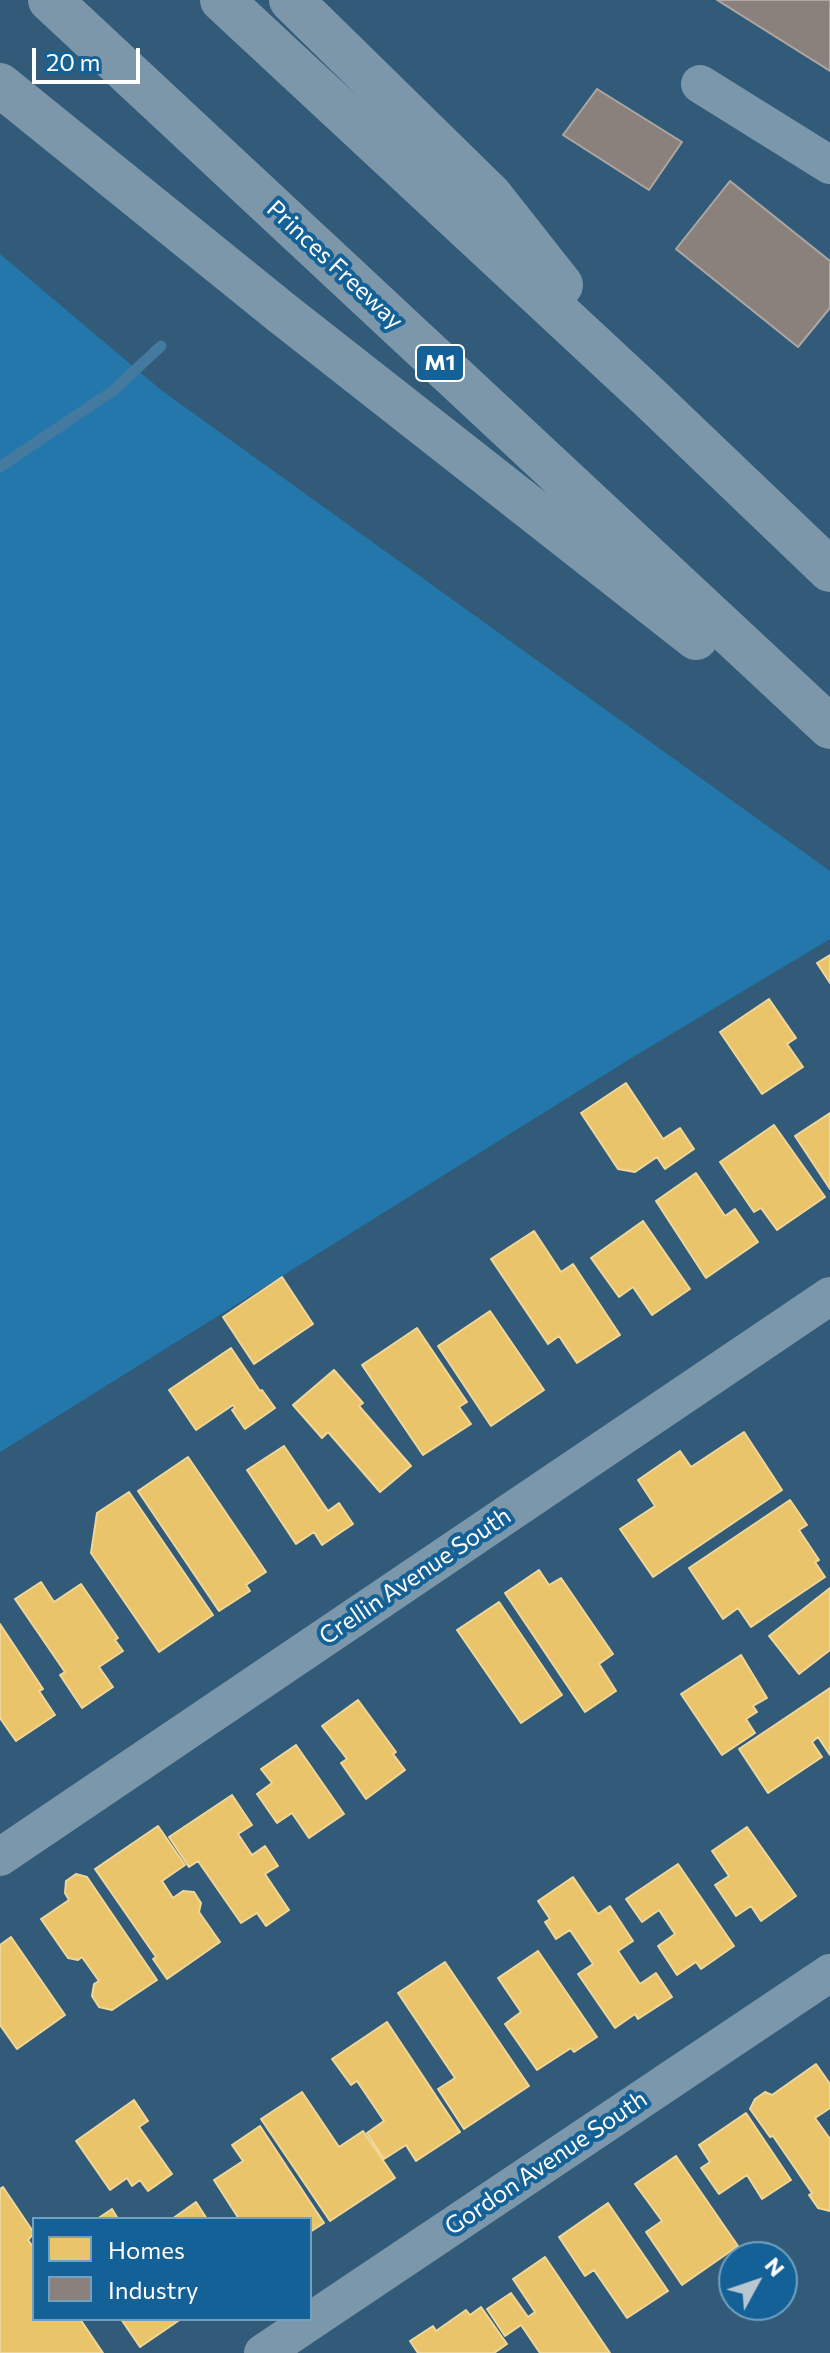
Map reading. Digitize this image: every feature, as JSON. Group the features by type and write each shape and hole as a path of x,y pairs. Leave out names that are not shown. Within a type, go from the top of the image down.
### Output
{"highway":[{"name":"Princes Freeway","path":"50,0 830,727"},
{"path":"222,0 648,396 830,570"},
{"path":"291,0 490,195 648,396"},
{"path":"0,85 282,313 830,743"}],"street":[{"path":"700,84 830,165"},
{"name":"Crellin Avenue South","path":"0,1857 830,1296"},
{"name":"Gordon Avenue South","path":"312,2320 830,1973"},
{"name":"Gordon Avenue South","path":"263,2353 311,2321"}],"shaded area":[{"path":"0,254 161,390 830,871 830,939 633,1057 0,1452"}],"building: Homes":[{"path":"830,955 830,983 817,963"},
{"path":"769,999 796,1038 787,1044 803,1067 762,1094 720,1032"},
{"path":"626,1083 663,1139 680,1128 694,1149 665,1169 657,1157 635,1172 618,1169 581,1113"},
{"path":"830,1113 830,1189 795,1136"},
{"path":"774,1125 825,1197 777,1230 761,1208 754,1212 720,1162"},
{"path":"696,1173 725,1216 735,1209 758,1242 706,1278 656,1201"},
{"path":"643,1221 690,1289 652,1315 633,1287 619,1297 591,1258"},
{"path":"534,1231 561,1272 573,1264 620,1335 577,1363 559,1336 548,1344 491,1259"},
{"path":"282,1277 313,1324 254,1364 223,1317"},
{"path":"490,1311 544,1390 491,1426 438,1346"},
{"path":"417,1328 467,1402 459,1407 471,1424 423,1455 362,1365"},
{"path":"231,1348 275,1408 245,1429 232,1410 235,1408 233,1405 196,1430 169,1390"},
{"path":"334,1370 363,1403 359,1406 411,1466 380,1492 328,1432 322,1438 293,1405"},
{"path":"744,1432 782,1490 653,1577 620,1529 655,1506 638,1480 680,1451 691,1467"},
{"path":"284,1446 328,1511 339,1503 353,1524 322,1545 314,1532 296,1544 247,1470"},
{"path":"188,1457 266,1572 246,1585 250,1591 219,1611 138,1491"},
{"path":"129,1492 213,1615 159,1652 91,1553 97,1513"},
{"path":"790,1500 807,1525 799,1530 819,1560 815,1562 825,1577 751,1627 738,1608 723,1619 689,1568"},
{"path":"539,1570 549,1585 561,1578 613,1654 599,1664 616,1691 585,1712 505,1593"},
{"path":"41,1582 54,1602 81,1584 118,1638 115,1640 123,1651 99,1667 113,1687 82,1708 60,1675 65,1672 15,1599"},
{"path":"830,1588 830,1650 799,1674 769,1636"},
{"path":"499,1602 562,1695 521,1723 457,1630"},
{"path":"0,1624 43,1689 39,1691 55,1715 16,1741 0,1718"},
{"path":"741,1655 767,1698 753,1706 757,1712 746,1719 755,1733 722,1755 681,1694"},
{"path":"830,1688 830,1755 818,1737 812,1742 822,1757 768,1793 739,1749"},
{"path":"358,1700 396,1752 393,1754 405,1770 366,1799 341,1763 347,1759 322,1726"},
{"path":"296,1745 344,1814 309,1838 292,1813 277,1823 257,1794 272,1783 261,1769"},
{"path":"232,1795 252,1825 238,1834 252,1855 265,1846 278,1866 265,1874 289,1910 266,1926 257,1913 241,1923 198,1861 189,1867 169,1837"},
{"path":"158,1826 185,1865 162,1881 173,1898 183,1891 194,1892 201,1903 199,1912 220,1942 167,1979 153,1959 156,1957 95,1869"},
{"path":"747,1827 796,1896 761,1921 751,1906 736,1916 715,1885 729,1876 712,1851"},
{"path":"678,1864 734,1946 701,1969 696,1962 677,1975 658,1946 675,1934 659,1910 642,1922 626,1899"},
{"path":"76,1874 87,1877 157,1980 112,2010 99,2007 92,1996 94,1984 99,1981 82,1957 78,1960 68,1958 41,1919 69,1900 65,1893 66,1881"},
{"path":"573,1877 598,1914 610,1906 633,1941 618,1951 640,1984 656,1973 672,1997 638,2019 635,2014 615,2028 578,1974 593,1964 570,1930 556,1939 545,1922 550,1919 538,1901"},
{"path":"11,1937 65,2015 17,2049 0,2025 0,1945"},
{"path":"538,1951 597,2037 574,2052 571,2048 537,2070 505,2024 521,2012 498,1978"},
{"path":"445,1962 529,2086 464,2129 438,2089 455,2078 398,1993"},
{"path":"387,2022 460,2132 416,2161 406,2145 384,2159 367,2133 384,2121 357,2081 351,2085 332,2059"},
{"path":"816,2064 830,2084 830,2108 815,2118 830,2139 830,2211 818,2208 809,2195 812,2193 773,2136 770,2137 750,2109 755,2099 765,2092 772,2095"},
{"path":"302,2092 339,2147 363,2131 395,2178 330,2221 261,2119"},
{"path":"134,2100 148,2121 139,2127 172,2174 148,2191 140,2180 132,2186 127,2178 110,2190 76,2141"},
{"path":"746,2113 791,2180 762,2199 747,2175 719,2194 701,2168 710,2162 699,2145"},
{"path":"260,2126 324,2223 312,2231 312,2217 238,2217 214,2180 243,2161 232,2145"},
{"path":"676,2156 735,2241 718,2241 718,2260 682,2285 646,2232 662,2221 635,2184"},
{"path":"3,2187 32,2230 28,2240 32,2245 32,2321 81,2321 103,2353 0,2353 0,2189"},
{"path":"196,2202 206,2217 175,2217"},
{"path":"608,2203 668,2291 627,2318 594,2270 585,2276 559,2237"},
{"path":"112,2209 117,2217 100,2217"},
{"path":"545,2257 610,2353 540,2353 521,2325 505,2336 487,2309 511,2293 528,2317 535,2312 513,2279"},
{"path":"481,2307 507,2344 494,2353 418,2353 410,2341 433,2326 436,2331 466,2310 470,2315"},
{"path":"122,2321 178,2321 140,2347"}],"building: Industry":[{"path":"717,0 830,0 830,71"},
{"path":"597,89 682,142 649,190 563,135"},
{"path":"730,181 830,261 830,308 798,347 676,249"}],"waterway":[{"path":"0,467 114,390 161,346"}]}
